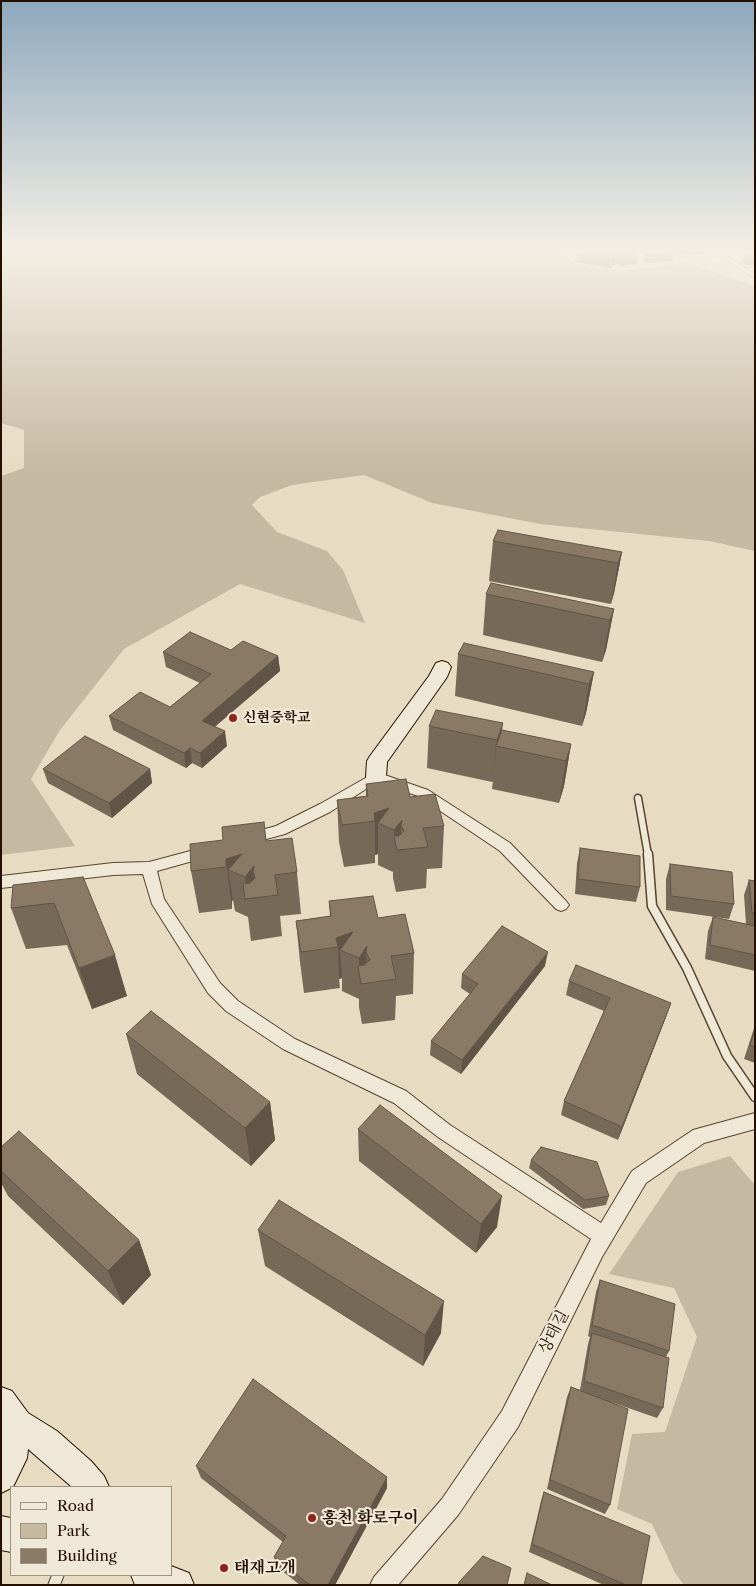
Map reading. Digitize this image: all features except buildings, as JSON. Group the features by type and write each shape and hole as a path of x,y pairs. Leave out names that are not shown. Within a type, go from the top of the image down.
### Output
{"street":[{"path":"376,776 377,761 438,677 442,667"},
{"path":"1,882 114,869 149,868 280,830 325,808 376,776"},
{"path":"376,776 423,793 505,847 561,905"},
{"path":"149,868 157,900 214,988 232,1006 289,1044 400,1097 444,1131 604,1236"},
{"name":"상태길","path":"382,1585 450,1507 510,1419 604,1236 639,1177 699,1136 755,1121"},
{"path":"1,1478 11,1458 9,1413"},
{"path":"9,1413 80,1472 91,1486"}],"lane":[{"path":"638,798 648,848 652,906 686,968 727,1056 755,1097"}],"green space":[{"path":"1,323 755,323 755,551 709,541 540,524 432,503 364,475 292,485 260,497 252,505 277,532 327,551 343,570 365,623 240,584 124,649 60,730 31,779 75,846 1,855 1,476 24,468 24,430 1,423"},
{"path":"730,1156 755,1185 755,1585 684,1585 675,1573 652,1524 617,1509 632,1434 665,1432 697,1337 674,1288 609,1274 678,1172"}],"place":[{"name":"신현중학교","path":"233,718"},
{"name":"홍천 화로구이","path":"312,1518"},
{"name":"태재고개","path":"224,1568"}]}
